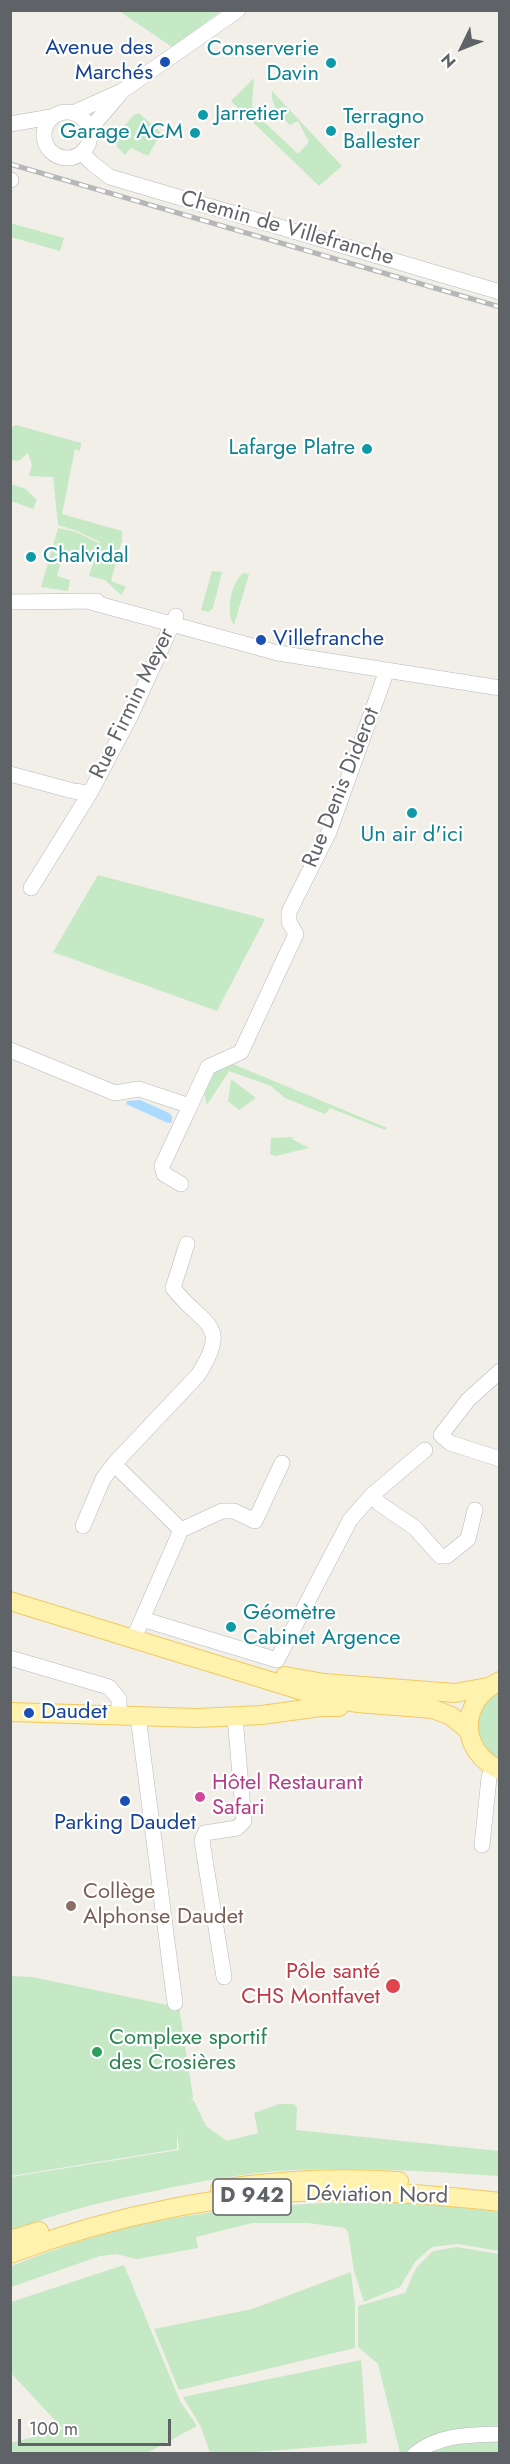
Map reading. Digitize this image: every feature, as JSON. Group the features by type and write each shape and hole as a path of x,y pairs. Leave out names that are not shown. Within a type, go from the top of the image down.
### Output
{"main road":[{"path":"10,1601 319,1696 357,1703 442,1712 468,1730 476,1751 496,1768"},
{"path":"221,1664 324,1683 382,1688 455,1693 494,1684"},
{"path":"264,1710 269,1705 274,1692 274,1687 269,1682"},
{"path":"468,1730 472,1706 494,1684"},
{"path":"235,1717 319,1696 382,1688"},
{"path":"10,1712 197,1718 262,1715 320,1707 416,1708"},
{"name":"Déviation Nord","path":"10,2240 112,2209 168,2197 247,2185 308,2180 368,2179 500,2190"},
{"name":"Déviation Nord","path":"10,2254 48,2240 118,2220 209,2202 269,2195 342,2191 425,2194 500,2202"}],"street":[{"path":"122,91 90,129 89,142 82,153 70,158 57,156 47,147 43,135 46,122 51,117 62,111 75,112 122,91 238,10"},
{"path":"75,112 81,116 90,129"},
{"path":"16,123 51,117"},
{"path":"16,123 43,135"},
{"name":"Chemin de Villefranche","path":"82,153 110,177 500,292"},
{"path":"10,602 108,600 174,620 327,660 500,688"},
{"name":"Rue Firmin Meyer","path":"31,888 90,792 131,715 174,620"},
{"name":"Rue Denis Diderot","path":"181,1184 164,1174 162,1166 208,1067 241,1052 296,934 289,922 289,912 329,832 387,670"},
{"name":"Rue Firmin Meyer","path":"10,774 73,791 90,792"},
{"path":"10,1050 115,1093 139,1089 190,1106"},
{"path":"83,1526 103,1479 114,1464 198,1375 208,1360 215,1342 213,1330 173,1288 187,1244"},
{"path":"500,1371 468,1400 441,1435 450,1443 500,1459"},
{"path":"142,1619 276,1660 350,1520 372,1495 425,1450"},
{"path":"134,1638 181,1530 222,1511 234,1511 255,1521 282,1463"},
{"path":"114,1464 181,1530"},
{"path":"372,1495 415,1528 440,1556 447,1556 468,1539 475,1510"},
{"path":"10,1658 109,1687 119,1699 119,1715"},
{"path":"138,1716 175,2003"},
{"path":"224,1977 202,1841 205,1833 237,1828 244,1821 235,1717"},
{"path":"482,1845 496,1768"},
{"path":"415,2454 433,2442 450,2437 500,2434"}],"green space":[{"path":"119,11 221,11 172,47"},
{"path":"254,78 252,105 260,118 298,154 309,142 298,121 290,125 280,114 274,105 272,91 342,166 319,186 231,101"},
{"path":"139,113 161,133 148,156 131,148 125,155 117,147 117,134 134,115"},
{"path":"10,223 64,238 60,251 11,237"},
{"path":"16,425 81,443 80,451 75,449 62,514 122,531 122,540 111,581 126,587 121,595 105,580 89,576 100,542 58,525 53,477 29,476 32,465 28,453 19,461 11,460 11,428"},
{"path":"11,484 26,489 37,500 33,509 11,501"},
{"path":"58,528 76,532 99,543 92,560 63,554 57,576 70,580 68,591 41,587"},
{"path":"212,571 222,572 213,608 209,612 201,610"},
{"path":"243,573 249,574 234,625 230,613 231,598 235,584"},
{"path":"98,875 265,919 217,1011 53,952"},
{"path":"233,1064 387,1128 385,1130 330,1108 325,1114 285,1098 271,1086 229,1071 207,1105 204,1092 215,1072"},
{"path":"231,1079 256,1098 239,1110 228,1101"},
{"path":"293,1137 292,1139 309,1148 275,1156 270,1154 271,1138"},
{"path":"499,1690 499,1761 483,1744 476,1725 482,1706"},
{"path":"11,1976 32,1977 177,2007 178,2010 179,2006 193,2097 190,2101 193,2099 206,2126 227,2141 258,2133 254,2113 279,2104 294,2104 297,2107 296,2130 499,2151 499,2176 346,2169 260,2173 190,2184 100,2203 46,2218 11,2231 11,2177 179,2150 177,2132 177,2149 11,2176"},
{"path":"336,2202 421,2203 499,2212 499,2251 458,2244 432,2247 415,2262 400,2287 364,2302 354,2271 348,2232 345,2228 308,2223 252,2223 196,2237 198,2248 137,2259 116,2254 100,2256 11,2287 11,2266 67,2245 125,2228 206,2213"},
{"path":"457,2247 499,2254 499,2430 428,2440 407,2453 400,2453 378,2364 358,2347 358,2306 405,2293 416,2268 433,2251"},
{"path":"124,2265 180,2401 197,2426 147,2453 11,2453 11,2443 63,2429 11,2373 11,2302"},
{"path":"351,2272 355,2305 355,2348 179,2390 154,2329 252,2309"},
{"path":"361,2360 367,2443 243,2453 210,2453 201,2427 183,2397"},
{"path":"499,2438 499,2453 423,2454 438,2444"}],"water":[{"path":"140,1100 169,1113 172,1116 172,1122 168,1123 126,1104 127,1101"}],"railway":[{"path":"10,164 500,307"}],"place":[{"name":"Avenue des Marchés","path":"165,62"},
{"name":"Conserverie Davin","path":"331,63"},
{"name":"Jarretier","path":"203,115"},
{"name":"Terragno Ballester","path":"331,131"},
{"name":"Garage ACM","path":"195,133"},
{"name":"Lafarge Platre","path":"367,449"},
{"name":"Chalvidal","path":"31,557"},
{"name":"Villefranche","path":"261,640"},
{"name":"Un air d'ici","path":"412,813"},
{"name":"Géomètre Cabinet Argence","path":"231,1627"},
{"name":"Daudet","path":"29,1713"},
{"name":"Hôtel Restaurant Safari","path":"200,1797"},
{"name":"Parking Daudet","path":"125,1801"},
{"name":"Collège Alphonse Daudet","path":"71,1906"},
{"name":"Pôle santé CHS Montfavet","path":"393,1986"},
{"name":"Complexe sportif des Crosières","path":"97,2052"}]}
